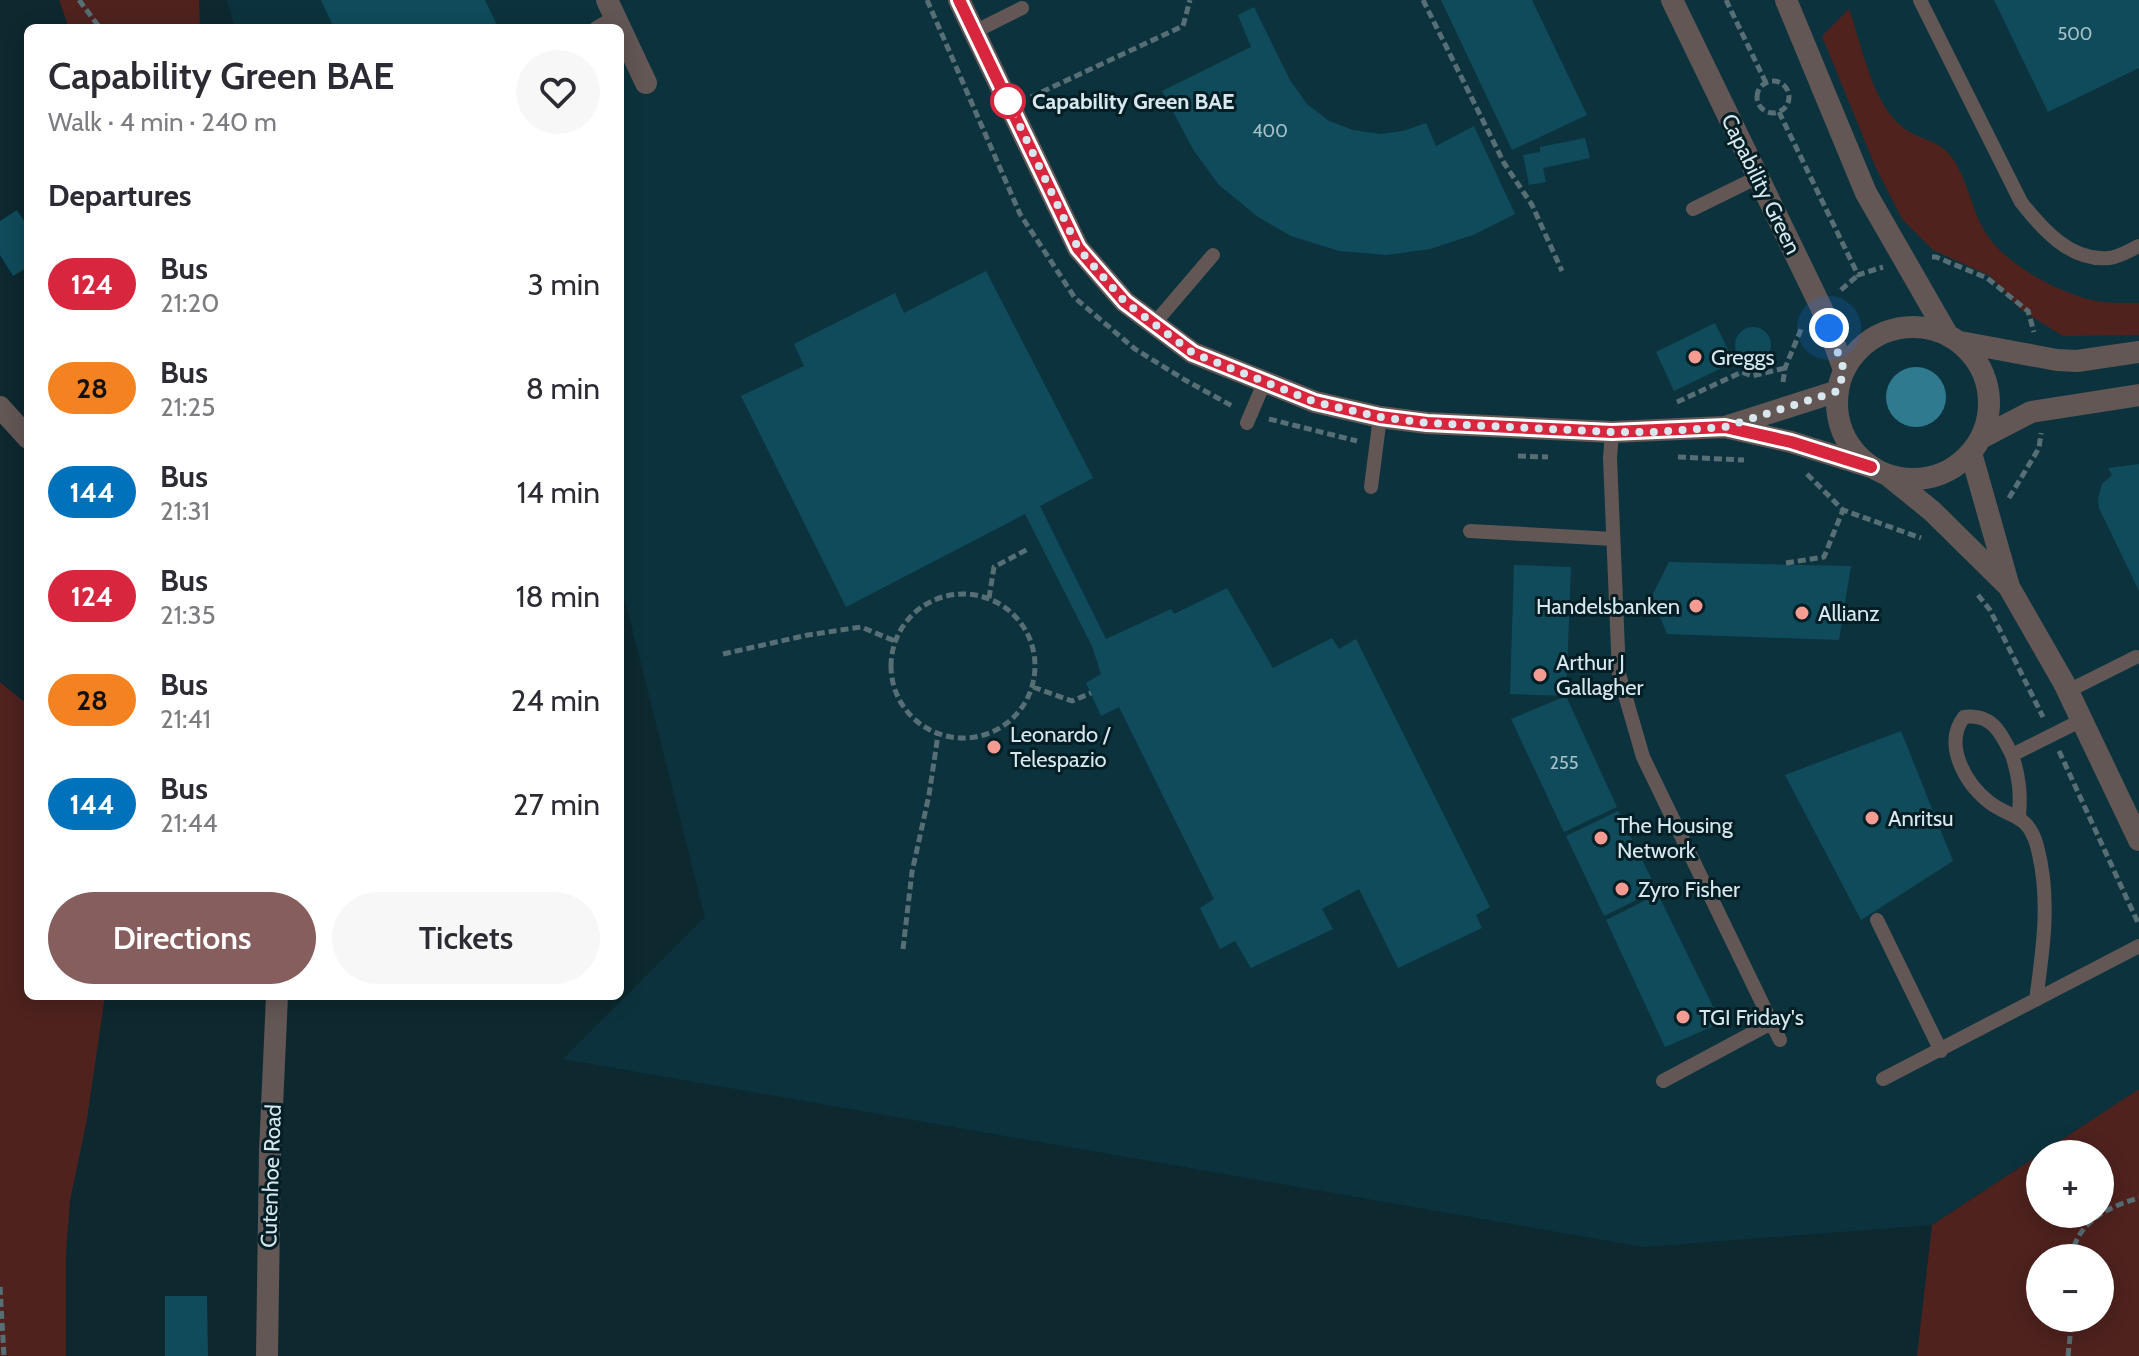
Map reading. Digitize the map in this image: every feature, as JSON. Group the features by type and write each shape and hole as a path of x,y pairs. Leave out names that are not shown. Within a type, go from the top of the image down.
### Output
{"street":[{"path":"959,0 1078,248 1125,302 1193,353 1315,402 1380,417 1427,423 1612,432 1725,427 1791,442 1907,479 1944,473 1976,446 2031,412 2139,395"},
{"name":"Capability Green","path":"1672,0 1821,307 1841,380"},
{"path":"1786,0 1866,193 1954,338 1978,362 1988,387 1989,413 1976,446 1991,531 2009,587 2068,691 2139,840"},
{"path":"624,46 646,83"},
{"path":"2009,587 1932,511 1855,452 1843,434 1837,412 1841,380 1858,350 1877,335 1900,327 1924,327 1954,338 2057,360 2077,361 2139,352"},
{"path":"1725,427 1786,407 1841,380"},
{"path":"0,407 24,434"},
{"name":"Cutenhoe Road","path":"267,1356 270,1151 277,1000"}],"lane":[{"path":"1920,0 2021,202 2040,226 2087,258 2112,258 2139,246"},
{"path":"974,32 1022,8"},
{"path":"1693,209 1758,177"},
{"path":"1154,324 1213,255"},
{"path":"1248,418 1264,383"},
{"path":"1371,487 1380,417"},
{"path":"1612,432 1619,674 1643,757 1780,1040"},
{"path":"1470,531 1613,539"},
{"path":"2068,691 2136,657"},
{"path":"2019,816 2019,775 2003,737 1989,721 1978,715 1964,717 1955,729 1954,743 1960,763 1974,789 1992,804 2019,816 2036,845 2044,888 2045,935 2036,1000"},
{"path":"2012,755 2082,720"},
{"path":"1877,920 1941,1051"},
{"path":"1883,1079 2139,946"},
{"path":"1663,1081 1773,1022"}],"path":[{"path":"79,0 97,24"},
{"path":"927,0 1020,214 1075,298 1135,349 1248,418 1378,445"},
{"path":"1025,100 1183,26 1190,0"},
{"path":"1423,0 1504,163 1532,205 1562,271"},
{"path":"1726,0 1766,83"},
{"path":"1766,83 1781,83 1788,91 1786,105 1779,112 1763,111 1757,101 1758,90 1766,83"},
{"path":"1786,407 1782,392 1785,368 1802,326 1858,275"},
{"path":"1677,402 1742,372 1752,376 1785,368"},
{"path":"1791,442 1801,468 1843,510 1927,541"},
{"path":"1511,455 1554,457"},
{"path":"1675,457 1752,460"},
{"path":"1786,563 1824,557 1843,510"},
{"path":"989,598 994,567 1028,549"},
{"path":"1972,588 1990,610 2052,735 2139,925"},
{"path":"966,593 989,598 1008,608 1023,624 1036,665 1033,687 1023,708 1006,725 985,736 962,739 938,735 919,724 903,707 893,686 890,664 895,641 906,621 923,606 944,596 966,593"},
{"path":"723,654 861,627 895,641"},
{"path":"1033,687 1072,701 1091,693"},
{"path":"903,949 912,872 938,735"},
{"path":"2076,1244 2088,1223 2113,1205 2139,1198"},
{"path":"0,1287 4,1356"},
{"path":"2068,1356 2071,1332"}],"shaded area":[{"path":"59,0 199,0 200,24 68,24"},
{"path":"227,0 2139,0 2139,1089 2061,1140 2026,1140 2026,1163 1932,1225 1644,1247 563,1059 705,917 624,597 624,24 234,24"},
{"path":"1849,9 1884,106 1905,129 1948,153 1959,170 1979,221 1993,242 2018,265 2066,292 2096,301 2139,303 2139,335 2063,336 2021,310 1990,276 1933,250 1902,219 1875,166 1822,36"},
{"path":"0,682 24,702 24,1000 104,1000 87,1119 70,1201 66,1252 66,1356 0,1356"},
{"path":"2139,1089 2139,1356 1917,1356 1932,1225 2026,1163 2026,1228 2114,1228 2114,1140 2061,1140"}],"water":[{"path":"1916,367 1928,369 1937,376 1944,385 1944,409 1937,418 1928,425 1916,427 1904,425 1895,418 1888,409 1886,397 1888,385 1895,376 1904,369"}],"building":[{"path":"321,0 485,0 497,24 332,24"},
{"path":"1441,0 1532,0 1587,115 1512,150"},
{"path":"1994,0 2139,0 2139,68 2048,112"},
{"path":"1254,7 1290,80 1307,104 1329,121 1353,130 1380,134 1403,131 1426,123 1436,146 1474,126 1515,214 1473,235 1430,249 1387,255 1339,251 1291,236 1258,217 1219,185 1194,151 1162,91 1251,47 1238,15"},
{"path":"1585,138 1590,158 1543,168 1546,182 1529,185 1523,155 1540,152 1540,147"},
{"path":"17,210 24,221 24,269 13,276 0,255 0,221"},
{"path":"986,271 1093,478 1040,506 1106,639 1171,609 1174,614 1227,588 1273,668 1332,638 1339,649 1356,639 1490,907 1476,915 1482,928 1398,968 1359,889 1322,909 1333,929 1251,968 1235,941 1220,949 1200,908 1214,899 1119,707 1101,716 1086,683 1101,674 1092,646 1025,514 846,607 741,396 804,366 794,344 895,293 904,313"},
{"name":"Greggs","path":"1715,323 1734,362 1674,391 1656,352"},
{"path":"1753,327 1766,332 1771,345 1766,358 1753,363 1740,358 1735,345 1740,332"},
{"path":"2139,464 2139,591 2099,508 2098,498 2102,484 2112,475 2108,468"},
{"path":"1669,562 1851,566 1839,640 1667,634 1652,596"},
{"path":"1514,565 1571,567 1566,696 1510,694"},
{"path":"1566,696 1617,807 1564,832 1511,719"},
{"name":"Anritsu","path":"1901,731 1953,861 1861,920 1785,775"},
{"path":"1618,811 1657,890 1604,916 1566,836"},
{"path":"1658,894 1721,1023 1665,1047 1606,920"},
{"path":"165,1296 207,1296 208,1356 165,1356"}],"bus line":[{"name":"124","path":"959,0 1078,248 1125,302 1193,353 1315,402 1380,417 1427,423 1612,432 1725,427 1791,442 1871,467"}],"place":[{"name":"Capability Green BAE","path":"1008,101"},
{"name":"Greggs","path":"1695,357"},
{"name":"Handelsbanken","path":"1696,606"},
{"name":"Allianz","path":"1802,613"},
{"name":"Arthur J Gallagher","path":"1540,675"},
{"name":"Leonardo / Telespazio","path":"994,747"},
{"name":"Anritsu","path":"1872,818"},
{"name":"The Housing Network","path":"1601,838"},
{"name":"Zyro Fisher","path":"1622,889"},
{"name":"TGI Friday's","path":"1683,1017"}],"route":[{"path":"1008,101 1078,248 1125,302 1193,353 1315,402 1380,417 1427,423 1612,432 1725,427 1838,391 1844,370 1829,328"}]}
